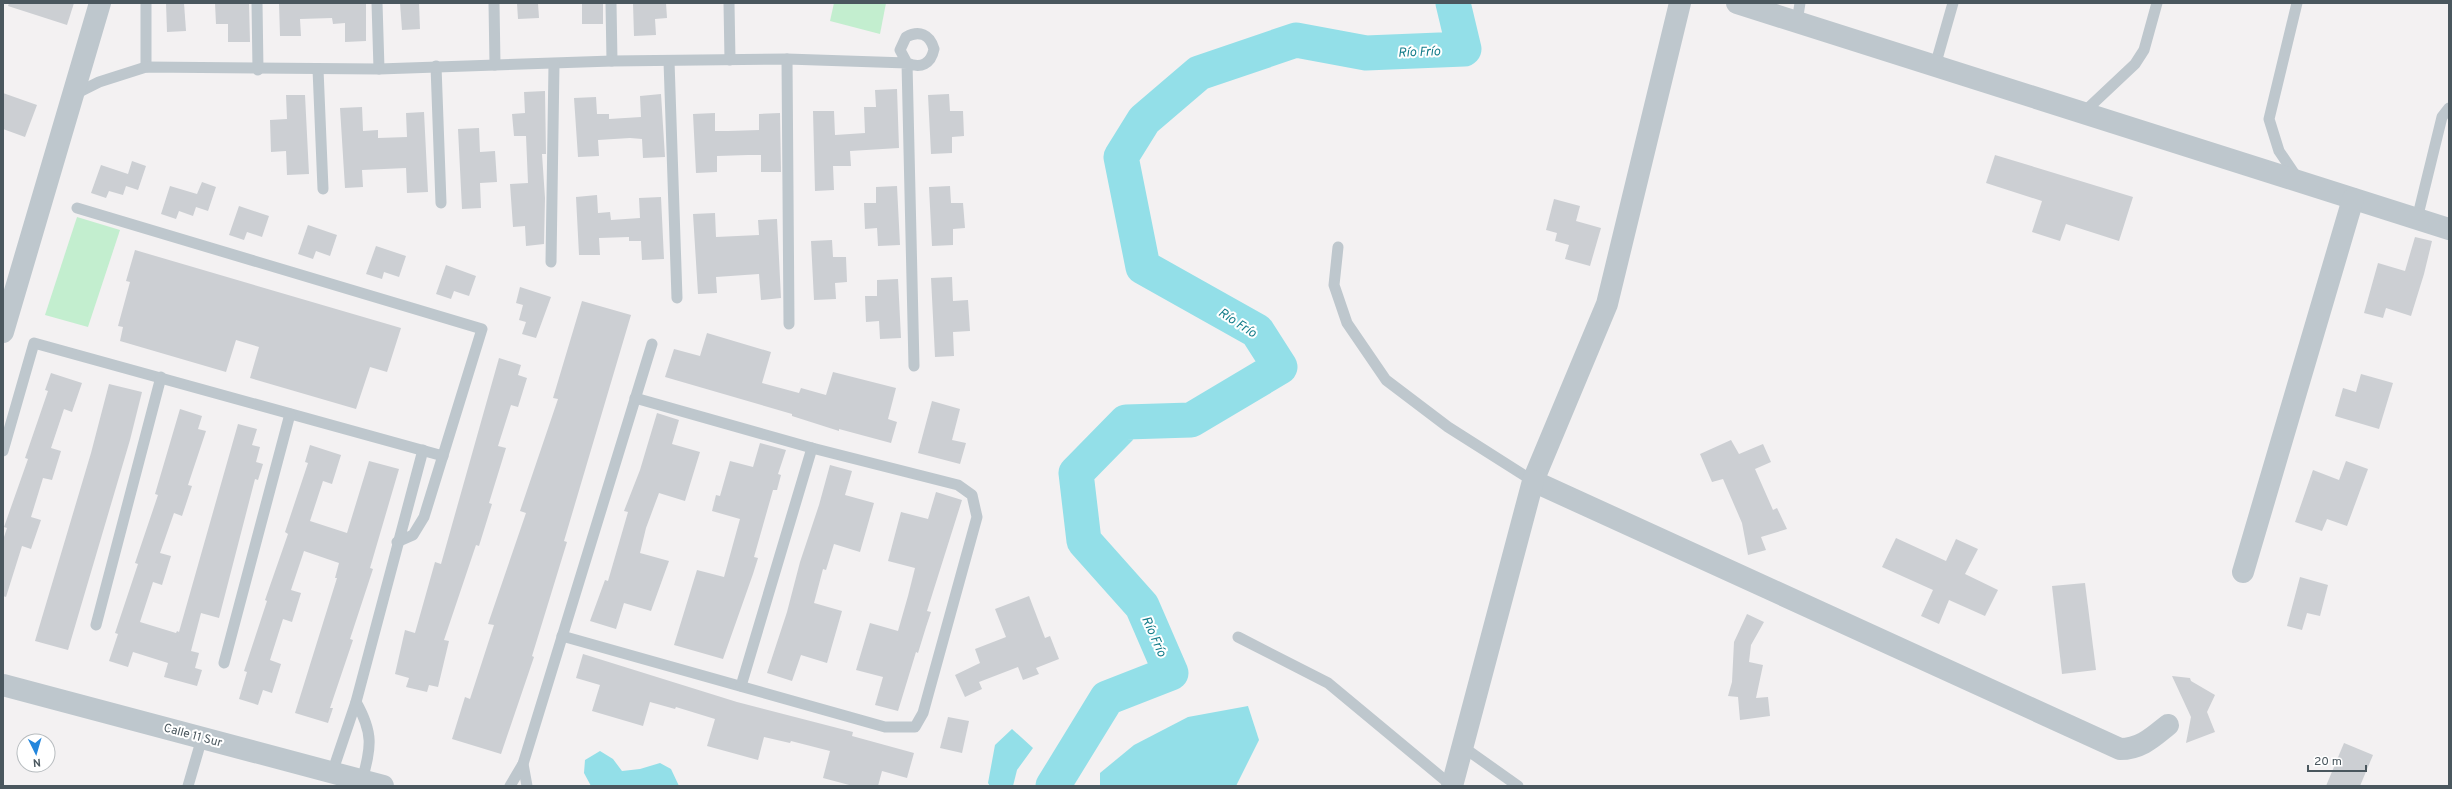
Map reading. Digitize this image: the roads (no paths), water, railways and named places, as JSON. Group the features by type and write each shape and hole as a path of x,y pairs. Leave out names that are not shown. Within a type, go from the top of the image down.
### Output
{"street":[{"path":"3,332 100,3"},
{"path":"1452,786 1533,481 1607,304 1680,3"},
{"path":"1736,3 1799,13 1935,66 2449,229"},
{"path":"2243,572 2353,199"},
{"path":"1533,481 2120,749 2130,749 2143,745 2168,725"},
{"name":"Calle 11 Sur","path":"3,685 354,780"}],"lane":[{"path":"146,3 146,67"},
{"path":"258,3 258,70"},
{"path":"377,3 379,69"},
{"path":"494,3 495,64"},
{"path":"611,3 612,61"},
{"path":"728,3 730,60"},
{"path":"1935,66 1952,3"},
{"path":"2084,112 2135,64 2144,50 2157,3"},
{"path":"2297,3 2269,119 2279,151 2300,182"},
{"path":"72,96 99,82 146,67 318,70 495,64 554,64 612,61 787,59 907,63 914,366"},
{"path":"787,59 789,324"},
{"path":"669,61 677,298"},
{"path":"551,262 554,64"},
{"path":"436,66 441,203"},
{"path":"318,70 323,189"},
{"path":"2417,219 2442,117 2449,108"},
{"path":"77,208 482,329 424,517 413,535 397,542"},
{"path":"1338,247 1334,284 1347,323 1386,380 1448,427 1533,481"},
{"path":"3,451 34,343 443,456"},
{"path":"510,786 523,764 652,344"},
{"path":"96,625 161,377"},
{"path":"562,636 885,727 915,727 923,713 977,517 972,495 958,485 812,448 635,398"},
{"path":"224,663 290,414"},
{"path":"741,686 812,448"},
{"path":"354,780 356,702 397,542 423,450"},
{"path":"1238,638 1328,683 1452,786"},
{"path":"354,780 371,746 364,715 356,702"},
{"path":"188,786 202,738"},
{"path":"1463,747 1518,786"},
{"path":"523,764 527,786"}],"water":[{"path":"1248,706 1259,740 1236,786 1100,786 1100,773 1134,745 1188,717"},
{"path":"1012,729 1033,748 1017,770 1013,786 990,786 988,783 995,745"},
{"path":"600,751 613,759 622,771 640,769 660,763 671,769 679,786 591,786 584,773 585,760"}],"waterway":[{"name":"Río Frío","path":"1053,786 1107,698 1171,673 1142,606 1084,541 1076,473 1126,422 1191,420 1280,367 1257,331 1143,267 1121,157 1144,120 1199,73 1296,40 1366,53 1464,49 1453,3"}]}
